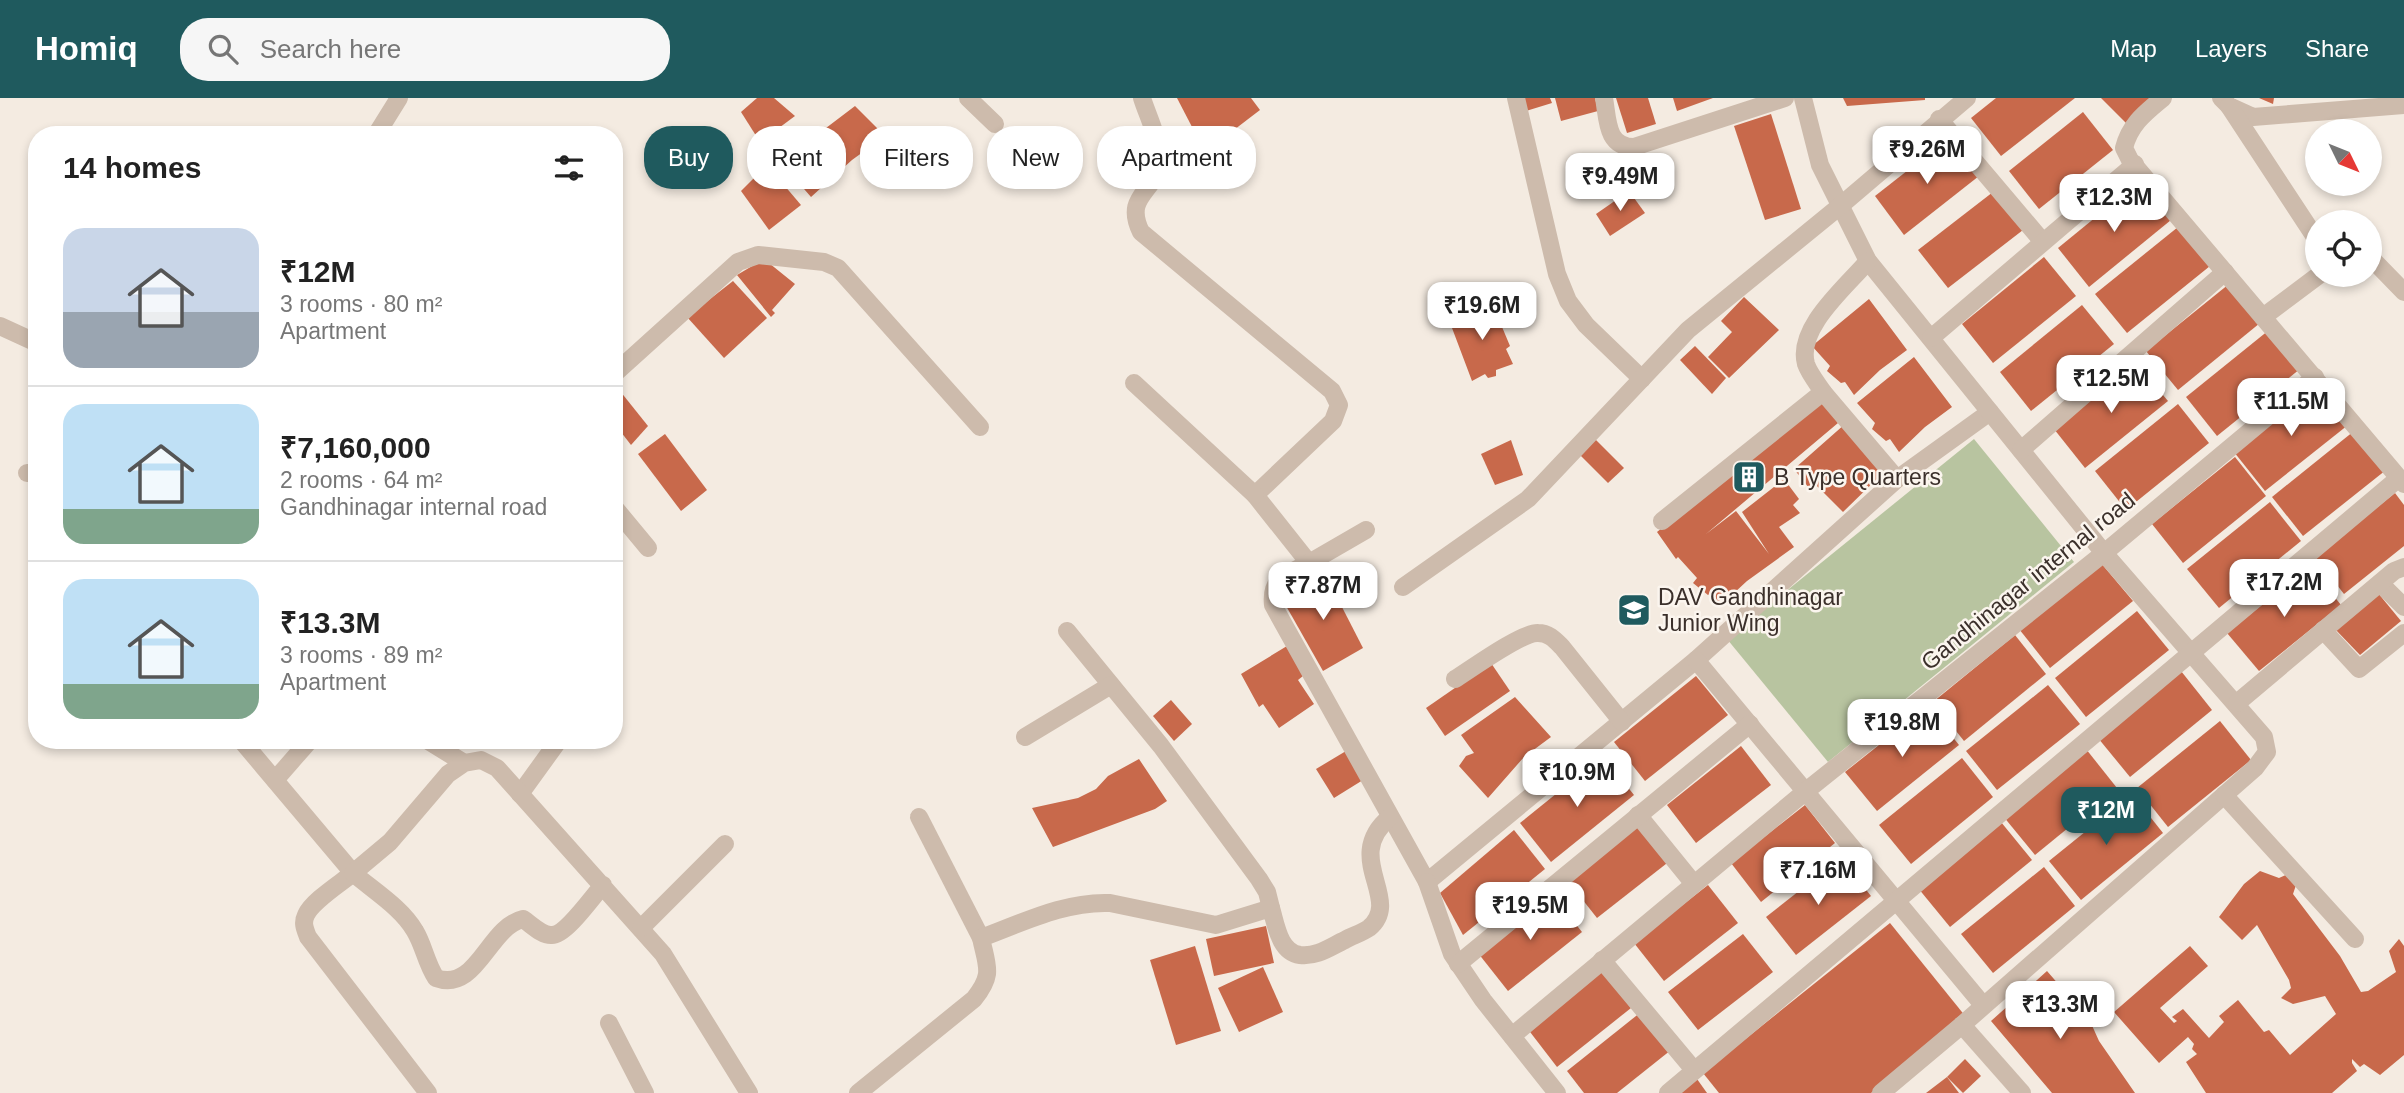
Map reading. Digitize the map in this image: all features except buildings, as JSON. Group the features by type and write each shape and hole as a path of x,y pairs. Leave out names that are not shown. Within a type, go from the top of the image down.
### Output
{"street":[{"path":"382,126 399,98"},
{"path":"968,98 995,124"},
{"path":"1142,98 1160,158 1158,173 1136,203 1134,218 1140,232 1332,391 1339,405 1333,421 1255,495"},
{"path":"1516,98 1557,274 1568,302 1586,326 1642,379"},
{"path":"1605,98 1610,130 1615,141 1623,147 1634,147 1784,98"},
{"path":"1803,98 1820,165 1868,261 2104,553 2264,737 2267,752 2255,768 1881,1093"},
{"path":"1403,587 1528,499 1688,330 1967,98"},
{"path":"1668,1093 2402,481 2134,164 2124,148 2127,134 2136,121 2163,98"},
{"path":"2225,102 2253,117 2399,103"},
{"path":"2225,102 2305,222"},
{"path":"1939,119 2043,243"},
{"path":"1931,338 2134,164"},
{"path":"623,365 738,262 758,256 824,262 838,268 980,427"},
{"path":"1868,261 1811,326 1804,345 1806,365 1823,392 1897,479"},
{"path":"2382,269 2404,292"},
{"path":"2021,450 2225,272"},
{"path":"2263,317 2305,286"},
{"path":"0,326 28,339"},
{"name":"Gandhinagar internal road","path":"1511,1036 1806,791 2104,553 2315,377"},
{"path":"1134,383 1255,495 1309,564"},
{"path":"1662,521 1823,392"},
{"path":"1427,882 1696,660 1897,479 1990,412"},
{"path":"623,518 648,548"},
{"path":"1366,530 1278,580 1271,590 1273,605 1427,882 1452,954 1511,1036 1557,1093"},
{"path":"2236,703 2394,571 2404,567"},
{"path":"2380,583 2404,607"},
{"path":"1067,631 1167,754 1259,879 1267,892 1280,937 1287,950 1297,955 1314,955 1368,928 1378,916 1381,903 1369,851 1378,827 1390,817"},
{"path":"2323,631 2359,669 2404,632"},
{"path":"1455,679 1522,637 1538,633 1551,636 1622,722"},
{"path":"1696,660 1983,1005"},
{"path":"1025,737 1111,685"},
{"path":"1458,964 1750,724"},
{"path":"249,749 353,873 405,918 415,932 436,978 453,982 465,976 505,928 515,921 523,919 543,933 552,935 563,931 603,885"},
{"path":"275,780 302,749"},
{"path":"441,749 464,763"},
{"path":"520,794 552,749"},
{"path":"428,1093 308,937 303,925 306,914 315,904 390,842 448,774 464,763 481,760 497,768 663,954 749,1093"},
{"path":"2224,794 2355,939"},
{"path":"1639,815 1694,884"},
{"path":"869,1089 974,999 985,986 988,973 981,938 919,817"},
{"path":"640,928 725,844"},
{"path":"981,938 1069,906 1093,902 1110,903 1216,925 1271,908"},
{"path":"1602,960 1694,1070"},
{"path":"609,1023 645,1093"},
{"path":"1962,1025 2022,1093"}],"green space":[{"path":"1974,439 2074,562 1828,762 1727,639"}],"place":[{"name":"B Type Quarters","path":"1749,477"},
{"name":"DAV Gandhinagar Junior Wing","path":"1634,610"}]}
